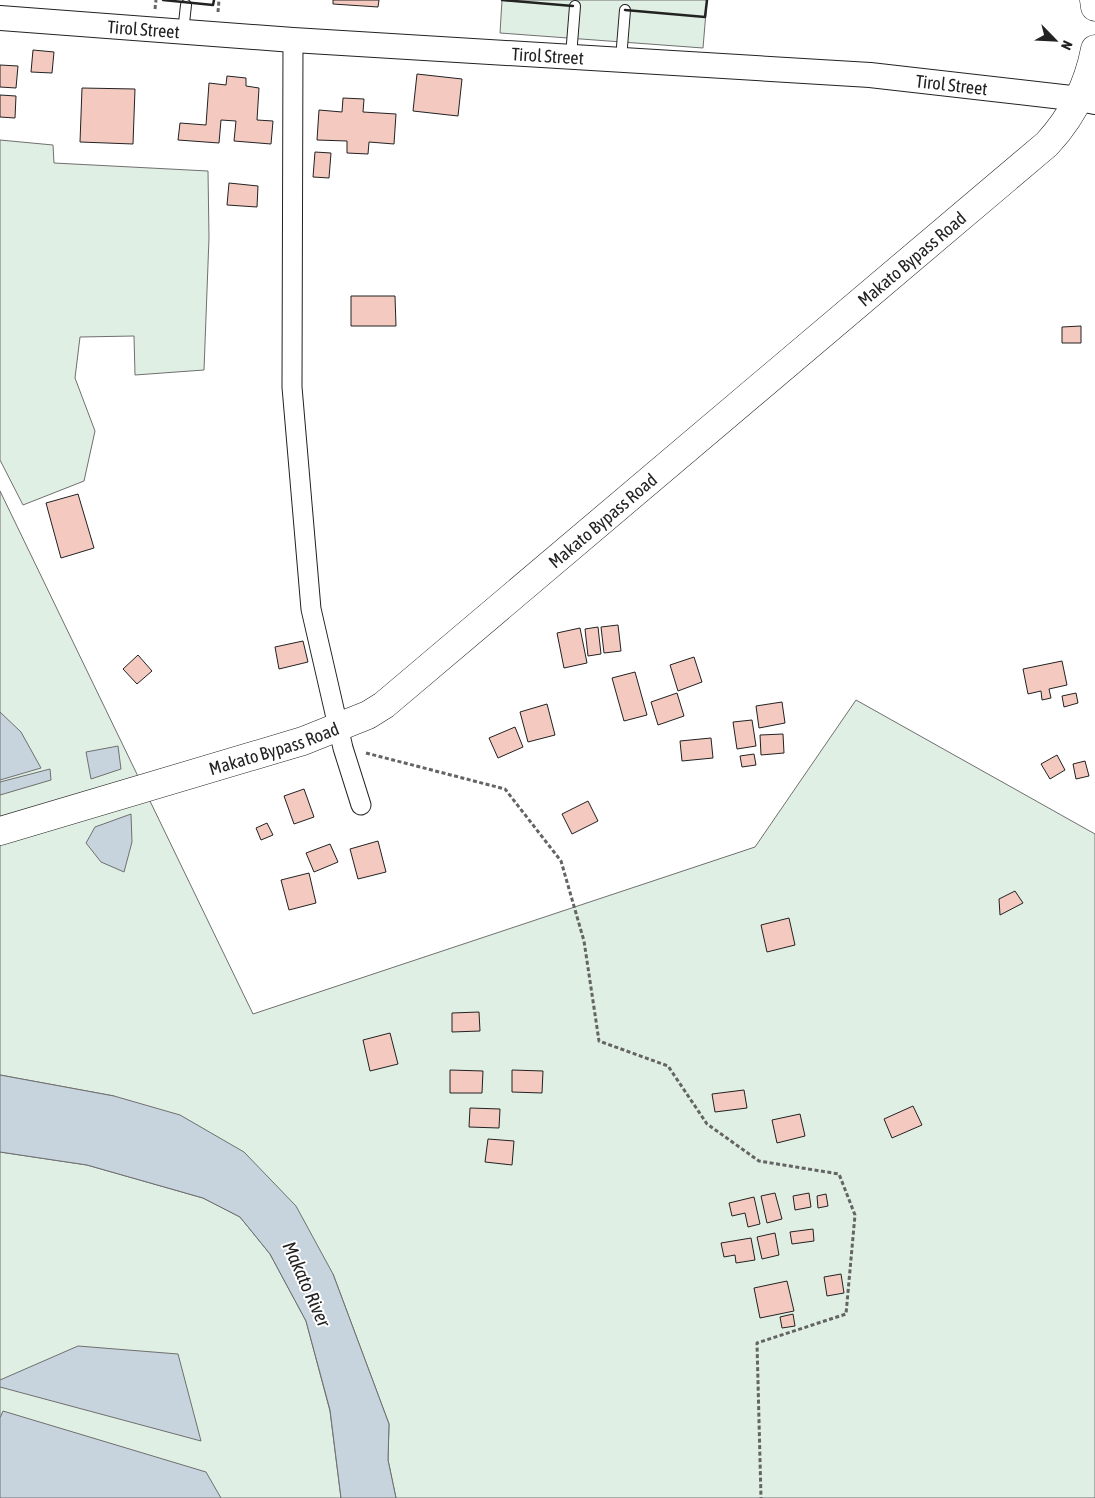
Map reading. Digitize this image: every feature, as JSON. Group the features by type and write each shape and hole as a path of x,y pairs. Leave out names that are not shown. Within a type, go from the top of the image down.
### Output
{"main road":[{"path":"1094,0 1095,7"},
{"name":"Makato Bypass Road","path":"0,831 304,741 341,738 368,715 384,705 1042,148 1087,101 1089,75 1095,49"}],"street":[{"name":"Tirol Street","path":"0,18 293,40 870,75 1087,101"},
{"path":"293,40 292,387 311,609 341,738 361,805"}],"lane":[{"path":"183,32 186,5"},
{"path":"571,56 575,6"},
{"path":"621,59 625,10"}],"path":[{"path":"155,10 156,0"},
{"path":"218,14 219,0"},
{"path":"341,738 505,789 561,861 584,941 599,1041 668,1066 707,1124 759,1161 839,1174 855,1215 846,1314 757,1343 761,1498"}],"green space":[{"path":"502,0 707,0 703,48 500,33"},
{"path":"0,140 53,145 54,163 208,171 209,238 204,370 135,375 134,336 80,337 75,378 95,431 84,481 23,505 0,460"},
{"path":"0,491 253,1014 755,847 856,700 1095,834 1095,1498 396,1498 388,1460 389,1424 333,1274 114,1096 0,1075"},
{"path":"0,1152 87,1165 203,1198 240,1217 270,1254 306,1321 330,1411 341,1498 0,1498"}],"water":[{"path":"0,712 21,732 41,768 0,780"},
{"path":"118,746 121,769 91,779 86,752"},
{"path":"50,769 51,780 0,795 0,782"},
{"path":"131,814 132,842 124,872 101,862 86,843 95,827"},
{"name":"Makato River","path":"0,1075 114,1096 180,1115 244,1152 296,1206 333,1274 389,1424 388,1460 396,1498 341,1498 330,1410 306,1321 270,1254 240,1217 203,1198 87,1165 0,1152"},
{"path":"78,1346 178,1354 201,1441 0,1387 0,1380"},
{"path":"3,1411 206,1472 221,1498 0,1498 0,1418"}],"building":[{"path":"333,0 379,0 378,7 333,4"},
{"path":"33,50 54,52 52,73 31,72"},
{"path":"0,65 18,66 16,88 0,87"},
{"path":"417,74 462,79 458,116 413,111"},
{"path":"227,76 246,78 246,86 259,88 257,120 273,121 271,144 234,141 236,121 221,120 219,143 178,140 180,123 206,125 209,83 226,85"},
{"path":"82,88 135,89 133,144 80,142"},
{"path":"0,95 16,96 15,118 0,117"},
{"path":"343,98 364,99 363,112 396,114 394,144 369,142 368,154 347,153 347,141 317,140 319,110 342,112"},
{"path":"315,152 331,153 329,178 313,177"},
{"path":"229,183 258,186 257,207 227,205"},
{"path":"351,296 395,296 396,326 351,326"},
{"path":"1081,326 1081,343 1062,343 1062,327"},
{"path":"78,494 94,548 61,558 46,503"},
{"path":"618,625 621,651 604,653 601,627"},
{"path":"598,627 601,654 588,656 585,629"},
{"path":"580,628 587,663 564,668 557,633"},
{"path":"303,641 308,662 279,669 275,647"},
{"path":"138,655 152,671 137,684 123,669"},
{"path":"694,657 702,682 678,691 670,665"},
{"path":"1062,661 1067,685 1049,689 1051,698 1042,700 1041,691 1028,694 1023,669"},
{"path":"635,672 647,715 624,721 612,678"},
{"path":"677,693 684,716 658,725 651,702"},
{"path":"1076,693 1078,703 1064,707 1062,696"},
{"path":"782,702 785,723 759,728 756,706"},
{"path":"547,704 555,735 528,742 520,712"},
{"path":"752,720 756,746 737,749 733,722"},
{"path":"515,727 523,747 498,758 489,738"},
{"path":"783,734 784,753 761,755 760,735"},
{"path":"711,738 713,758 682,761 680,741"},
{"path":"754,754 756,765 742,767 740,756"},
{"path":"1057,755 1065,770 1050,779 1041,764"},
{"path":"1085,761 1089,776 1076,779 1073,764"},
{"path":"304,789 314,817 294,824 284,796"},
{"path":"588,801 598,821 572,834 562,814"},
{"path":"267,823 273,835 261,840 256,828"},
{"path":"378,841 386,872 358,879 350,849"},
{"path":"330,844 338,862 314,872 306,853"},
{"path":"309,873 316,903 289,910 281,880"},
{"path":"1015,891 1023,903 1000,915 999,899"},
{"path":"789,918 795,945 767,952 761,925"},
{"path":"479,1012 480,1031 452,1032 452,1013"},
{"path":"390,1033 398,1064 370,1071 363,1040"},
{"path":"450,1070 483,1071 482,1093 450,1093"},
{"path":"512,1070 543,1071 542,1093 512,1092"},
{"path":"744,1090 747,1108 715,1112 712,1094"},
{"path":"913,1106 922,1125 892,1138 884,1119"},
{"path":"470,1108 500,1109 499,1128 469,1127"},
{"path":"800,1114 805,1136 777,1143 772,1120"},
{"path":"488,1139 514,1141 512,1165 485,1162"},
{"path":"775,1193 782,1219 767,1223 761,1196"},
{"path":"809,1193 811,1207 795,1210 793,1196"},
{"path":"826,1194 828,1206 818,1208 817,1196"},
{"path":"754,1197 760,1224 748,1227 745,1213 732,1216 729,1203"},
{"path":"813,1229 814,1241 792,1244 790,1232"},
{"path":"775,1233 779,1255 762,1259 757,1237"},
{"path":"751,1238 755,1260 736,1263 735,1255 724,1257 721,1243"},
{"path":"841,1274 844,1293 827,1296 824,1277"},
{"path":"787,1281 794,1311 760,1318 754,1288"},
{"path":"793,1314 795,1326 782,1328 780,1317"}],"wall":[{"path":"163,0 213,5 214,0"},
{"path":"502,0 573,6"},
{"path":"625,10 705,17 707,0"}]}
